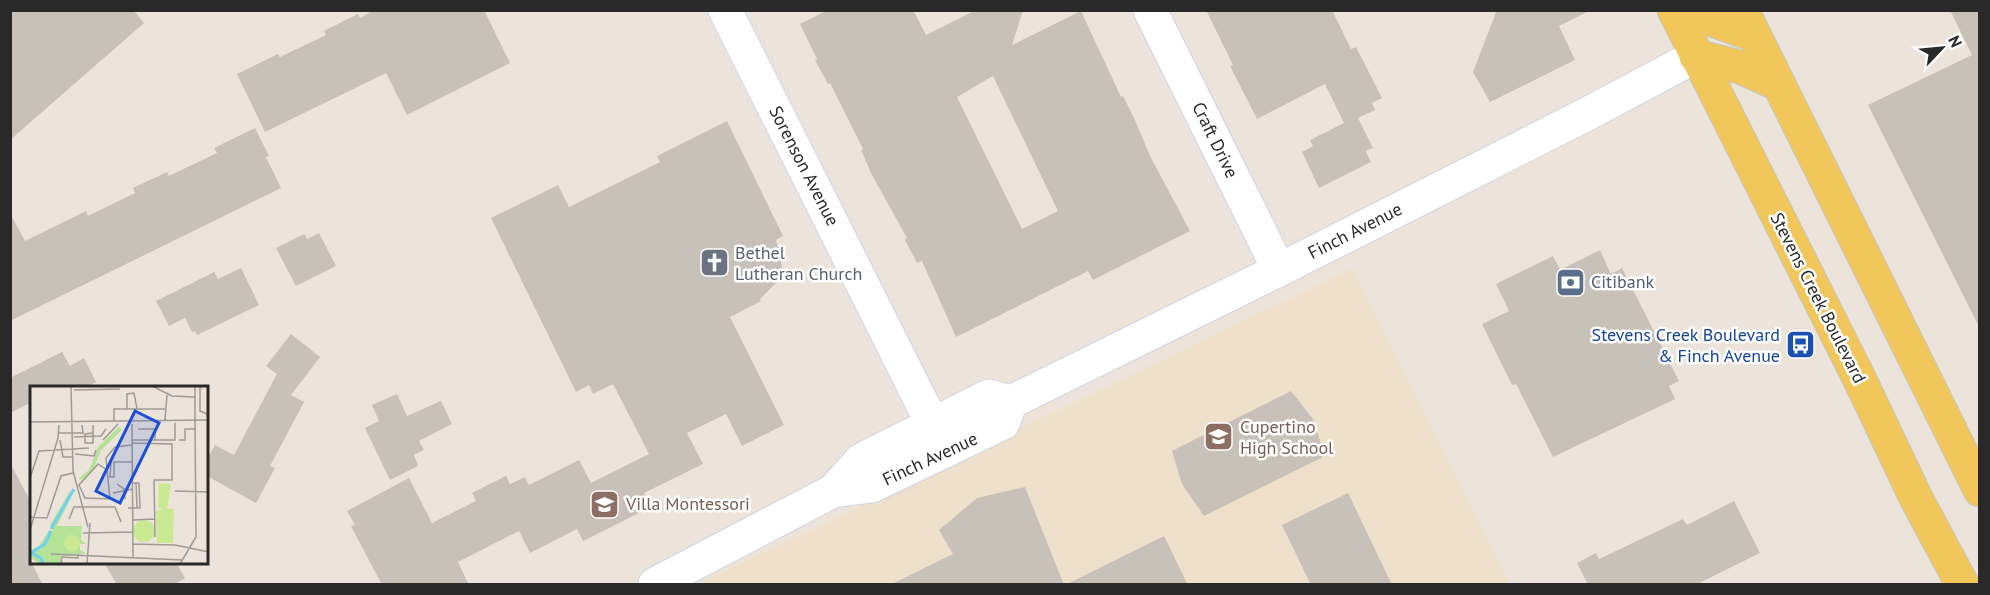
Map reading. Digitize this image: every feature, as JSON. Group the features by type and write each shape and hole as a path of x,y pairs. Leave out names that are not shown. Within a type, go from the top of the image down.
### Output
{"main road":[{"path":"1675,10 1731,19 1778,84 1980,490"},
{"name":"Stevens Creek Boulevard","path":"1675,10 1859,378 1916,498 1962,585"},
{"path":"1731,19 1696,56 1740,67 1778,84"},
{"path":"1724,112 1740,67 1731,19"}],"street":[{"name":"Sorenson Avenue","path":"725,10 940,437"},
{"name":"Craft Drive","path":"1150,10 1279,270"},
{"name":"Finch Avenue","path":"654,585 833,491 872,486 940,437 1003,423 1011,402 1279,270 1589,113 1696,56"}],"shaded area":[{"name":"Cupertino High School","path":"1352,268 1510,584 699,584"}],"building":[{"path":"10,10 133,10 144,23 10,140"},
{"path":"374,10 484,10 510,63 407,115 386,73 265,132 237,74 278,54 280,57 326,35 324,31 358,14 360,18"},
{"path":"828,10 913,10 926,35 974,11 1023,10 1012,45 1081,11 1121,97 1123,96 1135,120 1150,156 1190,231 1093,280 1088,271 956,337 922,261 917,263 905,240 907,238 872,175 861,150 863,149 830,83 828,84 815,60 817,59 800,24","holes":["993,76 1058,211 1022,229 957,97"]},
{"path":"1206,10 1332,10 1351,49 1356,47 1382,98 1372,103 1375,110 1358,118 1373,148 1366,151 1371,162 1319,188 1302,152 1313,146 1310,140 1344,123 1325,84 1257,119 1230,66 1233,65"},
{"path":"1497,10 1591,10 1559,26 1575,60 1490,102 1473,72"},
{"path":"1950,10 1980,10 1980,329 1868,105 1972,55"},
{"path":"727,121 783,236 776,240 784,275 760,299 761,301 730,317 784,425 742,446 726,414 687,433 703,464 644,493 651,507 583,541 577,529 530,553 519,531 458,562 469,585 382,585 351,526 355,525 347,511 409,478 432,523 476,501 472,493 506,476 510,484 525,477 529,485 579,460 591,483 649,454 613,384 593,394 589,385 576,392 491,218 558,185 569,207 660,162 657,156"},
{"path":"255,128 281,188 10,321 10,213 25,241 86,211 88,216 135,193 133,188 167,172 169,176 217,153 214,148"},
{"path":"319,233 336,266 296,286 276,248 304,234 307,239"},
{"path":"1600,250 1611,274 1622,268 1679,381 1669,386 1675,399 1553,457 1516,384 1512,385 1482,324 1509,311 1496,284 1553,256 1560,270"},
{"path":"241,268 259,305 197,335 195,331 192,332 185,318 169,326 156,301 214,272 218,279"},
{"path":"291,334 320,357 291,395 304,402 270,466 275,468 256,503 208,477 208,458 215,445 234,455 277,374 266,366"},
{"path":"62,352 70,366 84,358 96,382 89,386 30,386 30,403 10,413 10,378"},
{"path":"1291,391 1313,419 1325,456 1204,516 1182,484 1172,451"},
{"path":"397,394 407,416 441,401 452,424 419,441 424,450 414,455 418,466 390,480 365,428 379,421 372,405"},
{"path":"10,463 30,500 30,565 33,565 43,585 10,585"},
{"path":"1025,487 1064,585 890,585 953,554 939,530 977,498"},
{"path":"1348,493 1392,585 1311,585 1282,525"},
{"path":"1734,501 1760,553 1695,585 1588,585 1577,563 1596,553 1599,559 1683,519 1687,525"},
{"path":"1164,536 1188,585 1065,585"},
{"path":"106,565 178,565 185,578 174,585 117,585"}],"place":[{"name":"Bethel Lutheran Church","path":"714,263"},
{"name":"Citibank","path":"1570,282"},
{"name":"Stevens Creek Boulevard & Finch Avenue","path":"1801,345"},
{"name":"Cupertino High School","path":"1219,437"},
{"name":"Villa Montessori","path":"605,504"}]}
